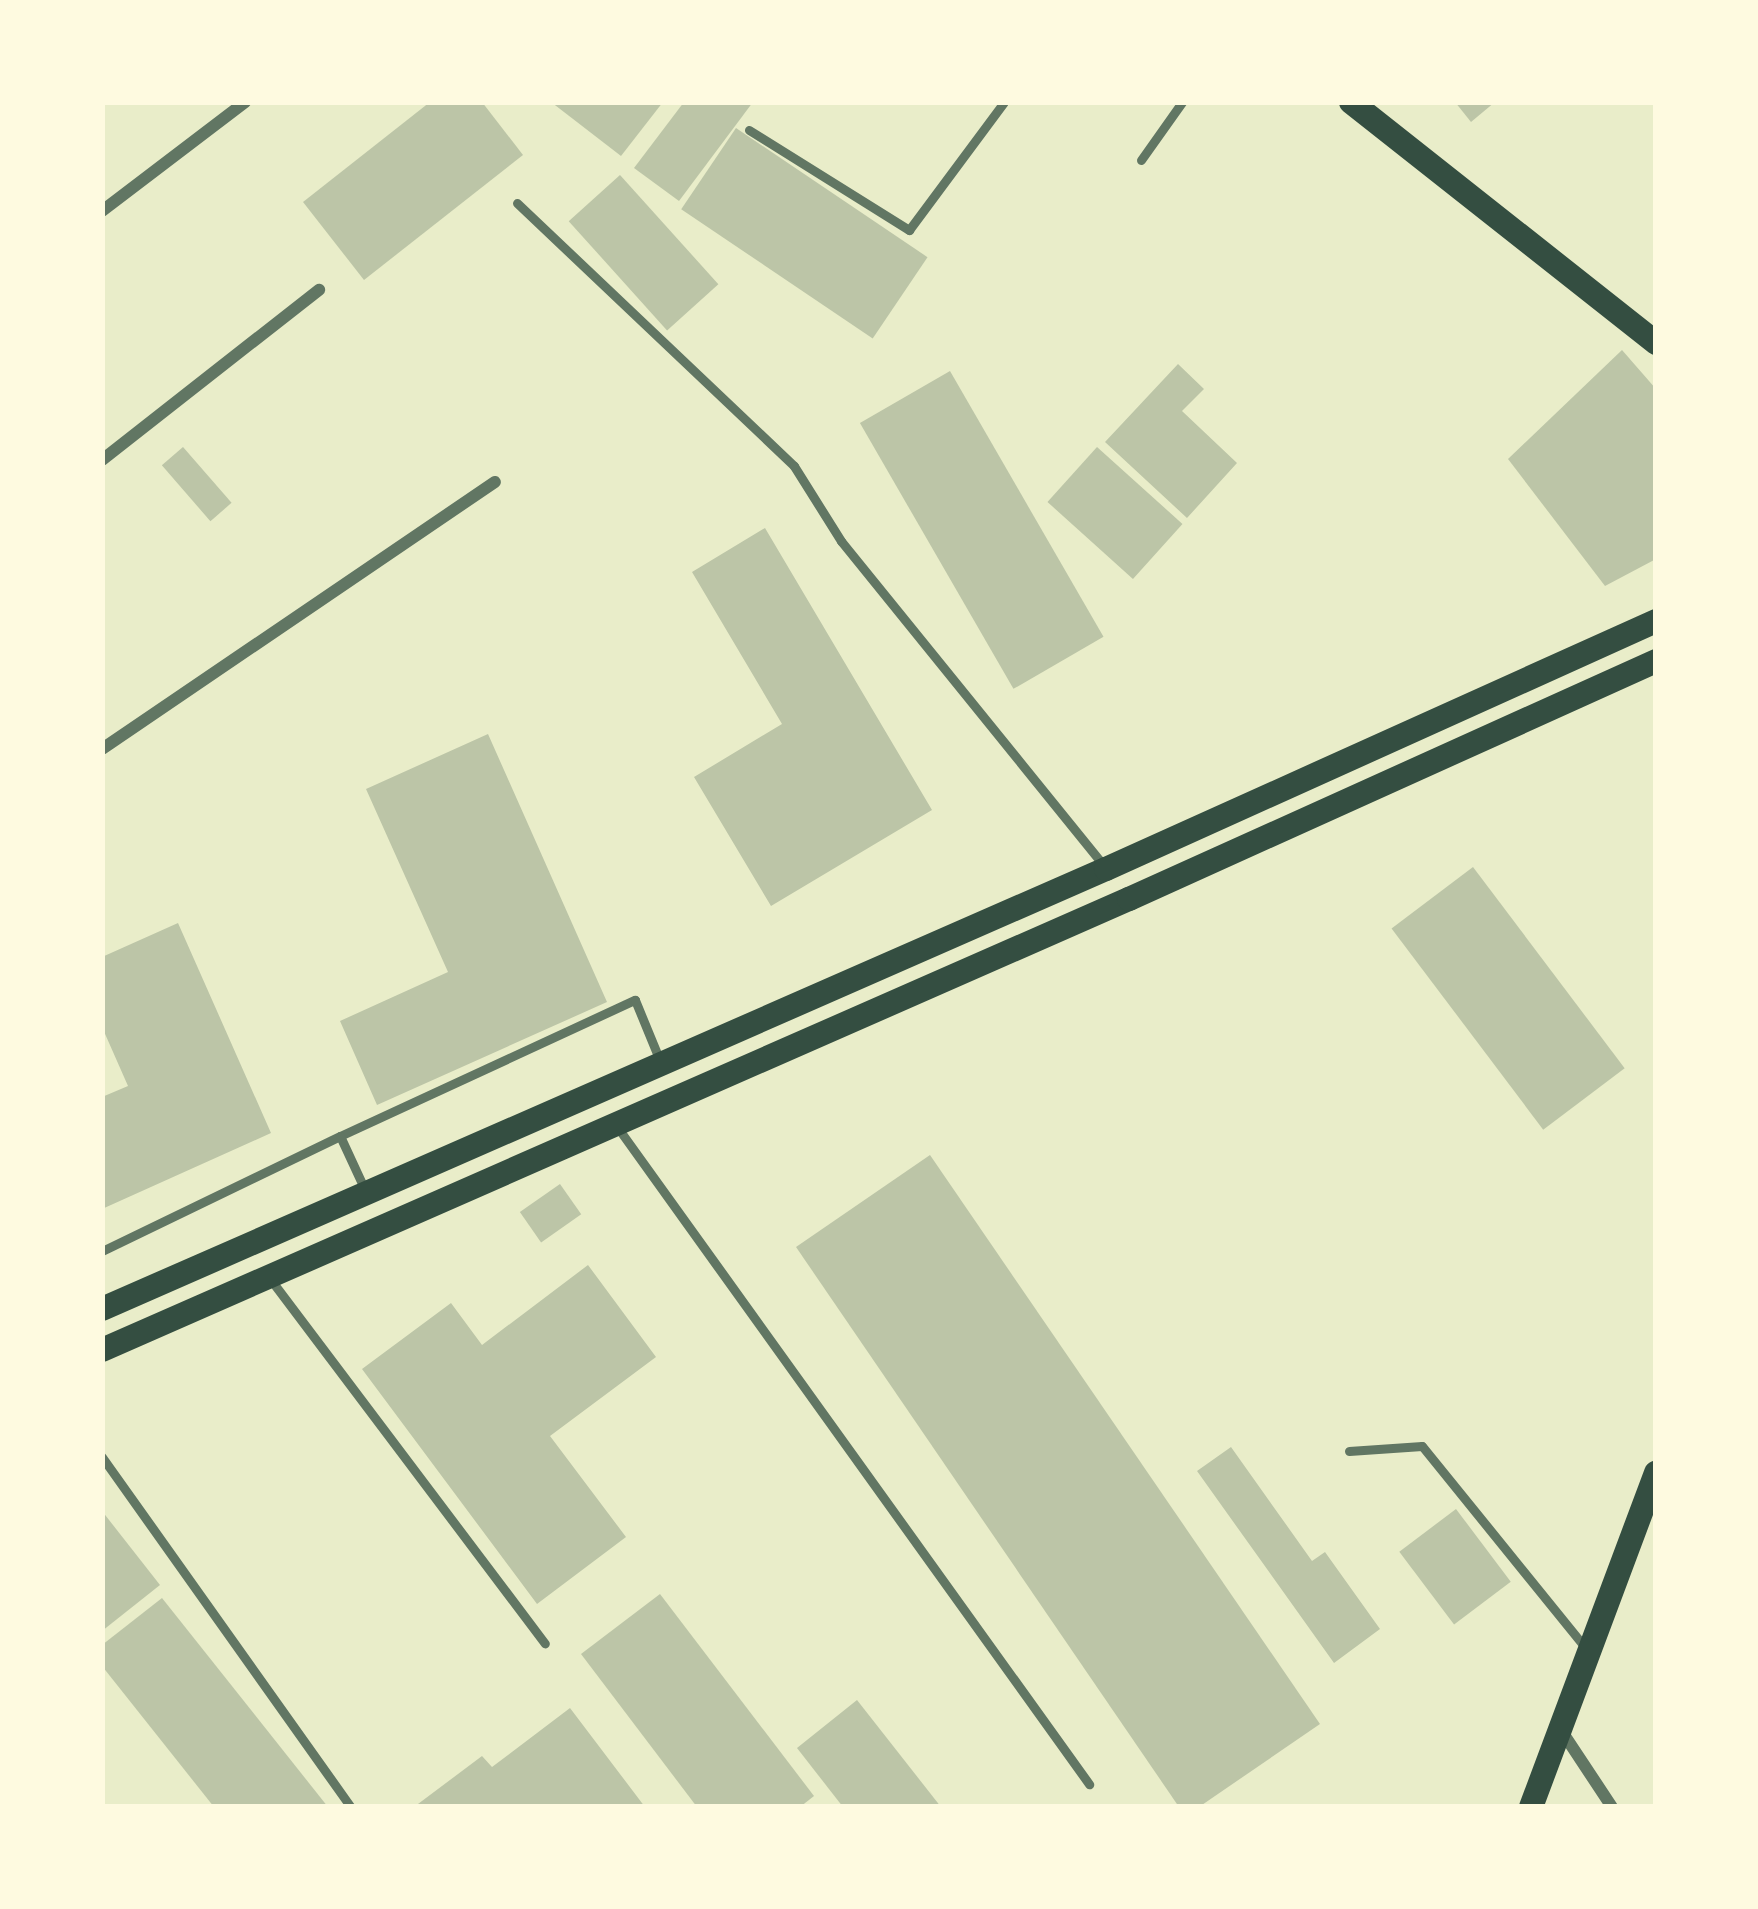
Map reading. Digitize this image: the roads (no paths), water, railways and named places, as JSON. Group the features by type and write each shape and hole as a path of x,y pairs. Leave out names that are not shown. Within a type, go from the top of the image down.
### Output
{"main road":[{"path":"1351,102 1656,343"},
{"path":"102,1309 1106,869 1656,621"},
{"path":"102,1350 1573,702 1656,661"},
{"path":"661,1064 675,1097"},
{"path":"1531,1807 1656,1473"}],"street":[{"path":"102,211 245,102"},
{"path":"102,460 320,290"},
{"path":"102,748 495,482"},
{"path":"1560,1729 1612,1807"}],"lane":[{"path":"749,130 909,230 1004,102"},
{"path":"1141,160 1182,102"},
{"path":"518,203 794,466 841,541 1106,869"},
{"path":"102,1251 635,1000 661,1064"},
{"path":"614,1124 1089,1784"},
{"path":"340,1136 367,1193"},
{"path":"268,1276 545,1643"},
{"path":"1349,1451 1422,1446 1588,1652"},
{"path":"102,1457 351,1807"}]}
